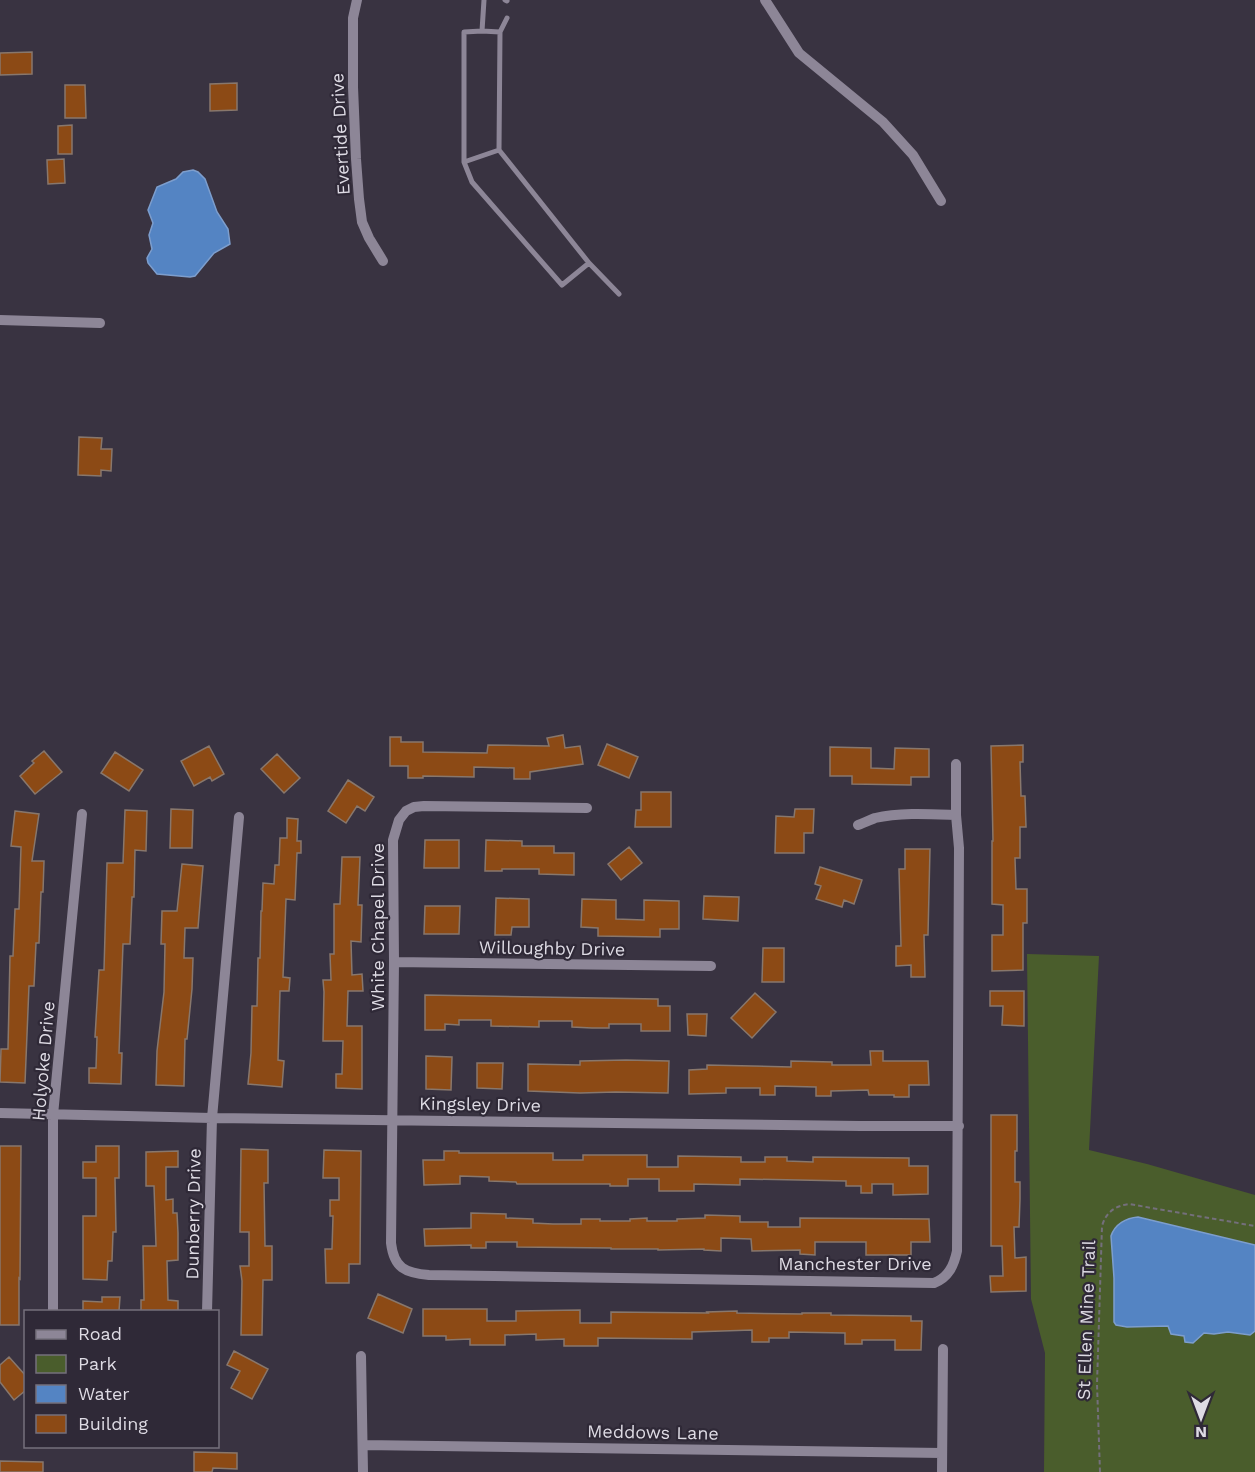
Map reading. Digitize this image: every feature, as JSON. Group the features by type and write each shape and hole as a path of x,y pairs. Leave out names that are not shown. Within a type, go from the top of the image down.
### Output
{"street":[{"name":"Evertide Drive","path":"357,0 353,18 353,87 359,199 362,222 383,261"},
{"path":"765,0 799,52 883,122 913,155 941,201"},
{"path":"0,320 99,322"},
{"name":"Manchester Drive","path":"393,1120 391,1243 396,1263 410,1273 927,1283 934,1283 946,1276 957,1251 960,849 956,815 956,764"},
{"name":"White Chapel Drive","path":"393,1120 393,840 399,820 406,811 424,806 587,808"},
{"name":"Holyoke Drive","path":"53,1310 53,1115 82,814"},
{"path":"858,825 889,816 956,815"},
{"path":"212,1118 238,817"},
{"name":"Willoughby Drive","path":"394,962 711,966"},
{"name":"Kingsley Drive","path":"0,1113 212,1118 959,1126"},
{"name":"Dunberry Drive","path":"207,1310 212,1118"},
{"path":"942,1472 943,1349"},
{"path":"361,1356 363,1472"},
{"name":"Meddows Lane","path":"363,1445 942,1453"}],"lane":[{"path":"482,31 484,0"},
{"path":"507,18 500,32 499,150 589,263 619,294"},
{"path":"500,32 464,32 464,162 472,182 562,285 589,263"},
{"path":"464,162 499,150"}],"path":[{"name":"St Ellen Mine Trail","path":"1100,1472 1097,1384 1102,1226 1105,1217 1111,1210 1129,1204 1255,1226"}],"green space":[{"path":"1027,954 1099,956 1089,1150 1255,1195 1255,1472 1044,1472 1045,1353 1031,1299"}],"water":[{"path":"193,170 205,179 217,212 228,229 230,244 214,253 195,276 157,274 148,263 147,258 152,249 149,235 153,223 148,210 157,187 176,179 183,172"},
{"path":"1138,1217 1255,1245 1255,1331 1250,1335 1228,1332 1204,1333 1193,1343 1185,1342 1184,1336 1171,1334 1168,1326 1116,1325 1114,1322 1111,1236 1122,1222"}],"building":[{"path":"32,52 32,74 0,75 0,53"},
{"path":"237,83 237,110 210,111 210,84"},
{"path":"65,85 85,85 86,118 65,118"},
{"path":"72,125 72,154 58,154 58,126"},
{"path":"64,159 65,183 48,184 47,160"},
{"path":"79,437 102,438 101,449 112,449 111,471 101,470 101,476 78,475"},
{"path":"563,735 565,748 580,746 583,764 530,772 530,779 514,779 514,768 474,767 474,777 408,778 408,766 390,766 390,737 401,737 401,742 423,742 423,752 487,753 488,745 549,746 547,738"},
{"path":"607,744 638,757 629,778 598,765"},
{"path":"1023,745 1023,762 1020,762 1021,796 1025,796 1026,827 1020,827 1020,858 1015,858 1016,889 1027,889 1027,923 1023,923 1023,970 992,971 992,935 1003,935 1003,905 992,904 991,746"},
{"path":"209,746 224,774 212,781 210,777 194,786 181,761"},
{"path":"830,747 871,748 871,768 894,769 895,748 929,749 929,777 911,777 911,785 852,784 852,776 830,776"},
{"path":"44,751 62,772 35,794 20,776"},
{"path":"115,752 143,770 129,791 101,773"},
{"path":"277,754 300,778 284,793 261,769"},
{"path":"348,780 374,797 365,811 357,806 346,823 328,811"},
{"path":"641,792 671,792 671,827 635,827 636,810 641,810"},
{"path":"171,809 193,810 192,848 170,848"},
{"path":"795,809 814,809 813,833 804,833 804,853 775,853 776,816 794,817"},
{"path":"125,810 147,811 146,851 135,850 130,944 123,944 119,1053 122,1053 121,1084 89,1083 89,1068 96,1068 97,1037 95,1037 99,970 104,970 107,863 123,863"},
{"path":"15,811 39,814 32,861 44,861 34,986 29,986 25,1083 0,1082 1,1049 8,1049 10,956 13,956 15,909 19,909 21,847 11,846"},
{"path":"287,818 298,819 297,841 301,841 301,853 297,853 295,900 286,899 283,977 290,978 289,991 280,991 278,1060 284,1061 282,1087 248,1084 252,1006 257,1006 263,883 274,884 275,865 279,865 280,838 287,838"},
{"path":"425,840 459,840 459,868 424,868"},
{"path":"486,840 522,841 522,846 554,846 554,853 574,853 574,875 539,874 539,869 485,871"},
{"path":"629,847 642,863 621,880 608,864"},
{"path":"905,849 930,849 928,935 924,935 925,977 911,977 911,965 896,966 896,946 901,946 899,869 905,869"},
{"path":"342,857 360,857 358,905 362,905 361,942 351,941 352,975 362,974 363,991 348,991 347,1026 362,1026 362,1089 336,1088 336,1074 342,1074 343,1041 323,1041 323,980 331,980 330,954 334,954 334,904 340,904"},
{"path":"182,864 203,866 198,928 185,928 184,958 193,958 192,989 187,1039 185,1039 184,1086 156,1085 157,1051 164,992 165,944 161,944 162,911 177,911"},
{"path":"820,867 862,880 854,904 844,900 842,907 816,899 821,886 815,884"},
{"path":"704,896 739,897 738,921 703,919"},
{"path":"496,898 529,899 529,927 512,927 511,935 495,935"},
{"path":"582,899 616,900 616,919 644,920 644,900 679,901 679,929 660,929 660,937 598,936 598,928 581,927"},
{"path":"425,906 460,906 459,934 424,934"},
{"path":"763,948 784,948 784,982 762,982"},
{"path":"990,991 1024,991 1024,1026 1002,1025 1003,1006 990,1006"},
{"path":"755,993 776,1012 752,1038 731,1018"},
{"path":"425,995 658,999 658,1006 670,1006 670,1031 641,1031 641,1024 609,1024 609,1028 572,1027 572,1021 539,1021 539,1027 491,1026 491,1020 459,1020 459,1025 445,1024 445,1030 425,1030"},
{"path":"687,1014 707,1014 706,1036 688,1035"},
{"path":"870,1051 883,1051 883,1061 928,1061 929,1085 909,1085 909,1097 869,1095 868,1090 831,1091 831,1096 816,1096 816,1087 775,1086 775,1095 760,1095 760,1088 726,1088 726,1093 689,1094 689,1070 707,1069 707,1065 791,1067 791,1061 832,1062 832,1065 871,1065"},
{"path":"426,1056 452,1057 451,1090 426,1089"},
{"path":"580,1061 669,1061 668,1093 528,1091 528,1064 580,1065"},
{"path":"477,1063 503,1063 502,1089 477,1088"},
{"path":"991,1115 1017,1115 1015,1182 1020,1182 1020,1199 1019,1227 1014,1227 1015,1258 1026,1257 1026,1291 991,1292 990,1276 1003,1276 1002,1246 991,1246"},
{"path":"0,1146 21,1146 19,1325 0,1325"},
{"path":"96,1146 119,1146 119,1178 115,1178 116,1232 113,1232 112,1261 108,1261 107,1280 83,1279 83,1216 96,1216 96,1178 83,1178 83,1162 96,1162"},
{"path":"241,1149 268,1150 268,1183 264,1183 265,1246 272,1246 272,1280 263,1280 262,1335 241,1335 240,1266 249,1266 249,1232 240,1232"},
{"path":"324,1150 361,1151 360,1264 349,1264 349,1283 326,1283 325,1249 332,1249 333,1216 330,1216 330,1200 339,1200 339,1178 323,1178"},
{"path":"178,1151 178,1167 166,1167 166,1200 173,1199 173,1213 177,1213 178,1260 167,1261 168,1300 178,1301 178,1310 141,1310 141,1300 144,1300 143,1246 156,1246 154,1186 146,1186 146,1152"},
{"path":"444,1151 553,1153 553,1160 583,1160 583,1155 647,1155 647,1167 678,1167 678,1156 741,1157 741,1162 765,1162 765,1157 787,1157 787,1161 813,1162 813,1157 909,1158 909,1166 928,1166 928,1194 893,1195 893,1184 872,1184 872,1193 861,1193 861,1186 846,1186 846,1181 799,1180 740,1179 740,1185 694,1184 694,1191 659,1191 659,1179 628,1179 628,1186 610,1186 610,1184 517,1184 516,1182 489,1181 489,1177 460,1176 460,1184 424,1185 423,1160 444,1160"},
{"path":"471,1213 506,1214 506,1218 533,1219 533,1223 553,1224 581,1224 581,1219 630,1221 630,1219 647,1218 647,1221 677,1221 677,1219 705,1218 705,1215 740,1216 740,1222 768,1222 768,1227 800,1227 800,1218 929,1219 930,1242 911,1242 911,1255 866,1255 866,1242 815,1242 815,1255 800,1254 800,1250 752,1251 751,1239 721,1238 721,1251 517,1247 517,1242 486,1242 486,1248 471,1248 471,1245 425,1246 424,1229 471,1228"},
{"path":"378,1294 412,1309 403,1333 368,1318"},
{"path":"102,1297 120,1297 119,1310 83,1310 83,1301 102,1302"},
{"path":"423,1309 487,1309 487,1321 516,1321 516,1311 580,1310 580,1323 611,1323 611,1312 737,1311 737,1313 911,1316 911,1321 922,1321 921,1350 895,1350 895,1340 862,1340 862,1344 845,1344 845,1333 789,1332 789,1338 769,1338 769,1342 752,1342 752,1330 692,1332 692,1339 598,1338 598,1346 564,1346 564,1339 536,1340 536,1334 505,1335 505,1345 470,1345 470,1339 446,1340 446,1336 423,1336"},
{"path":"234,1351 268,1369 252,1399 231,1388 240,1371 227,1365"},
{"path":"9,1357 24,1374 24,1392 14,1400 0,1382 0,1365"},
{"path":"194,1452 237,1453 237,1469 213,1468 212,1472 194,1472"},
{"path":"0,1461 43,1462 43,1472 0,1472"}]}
